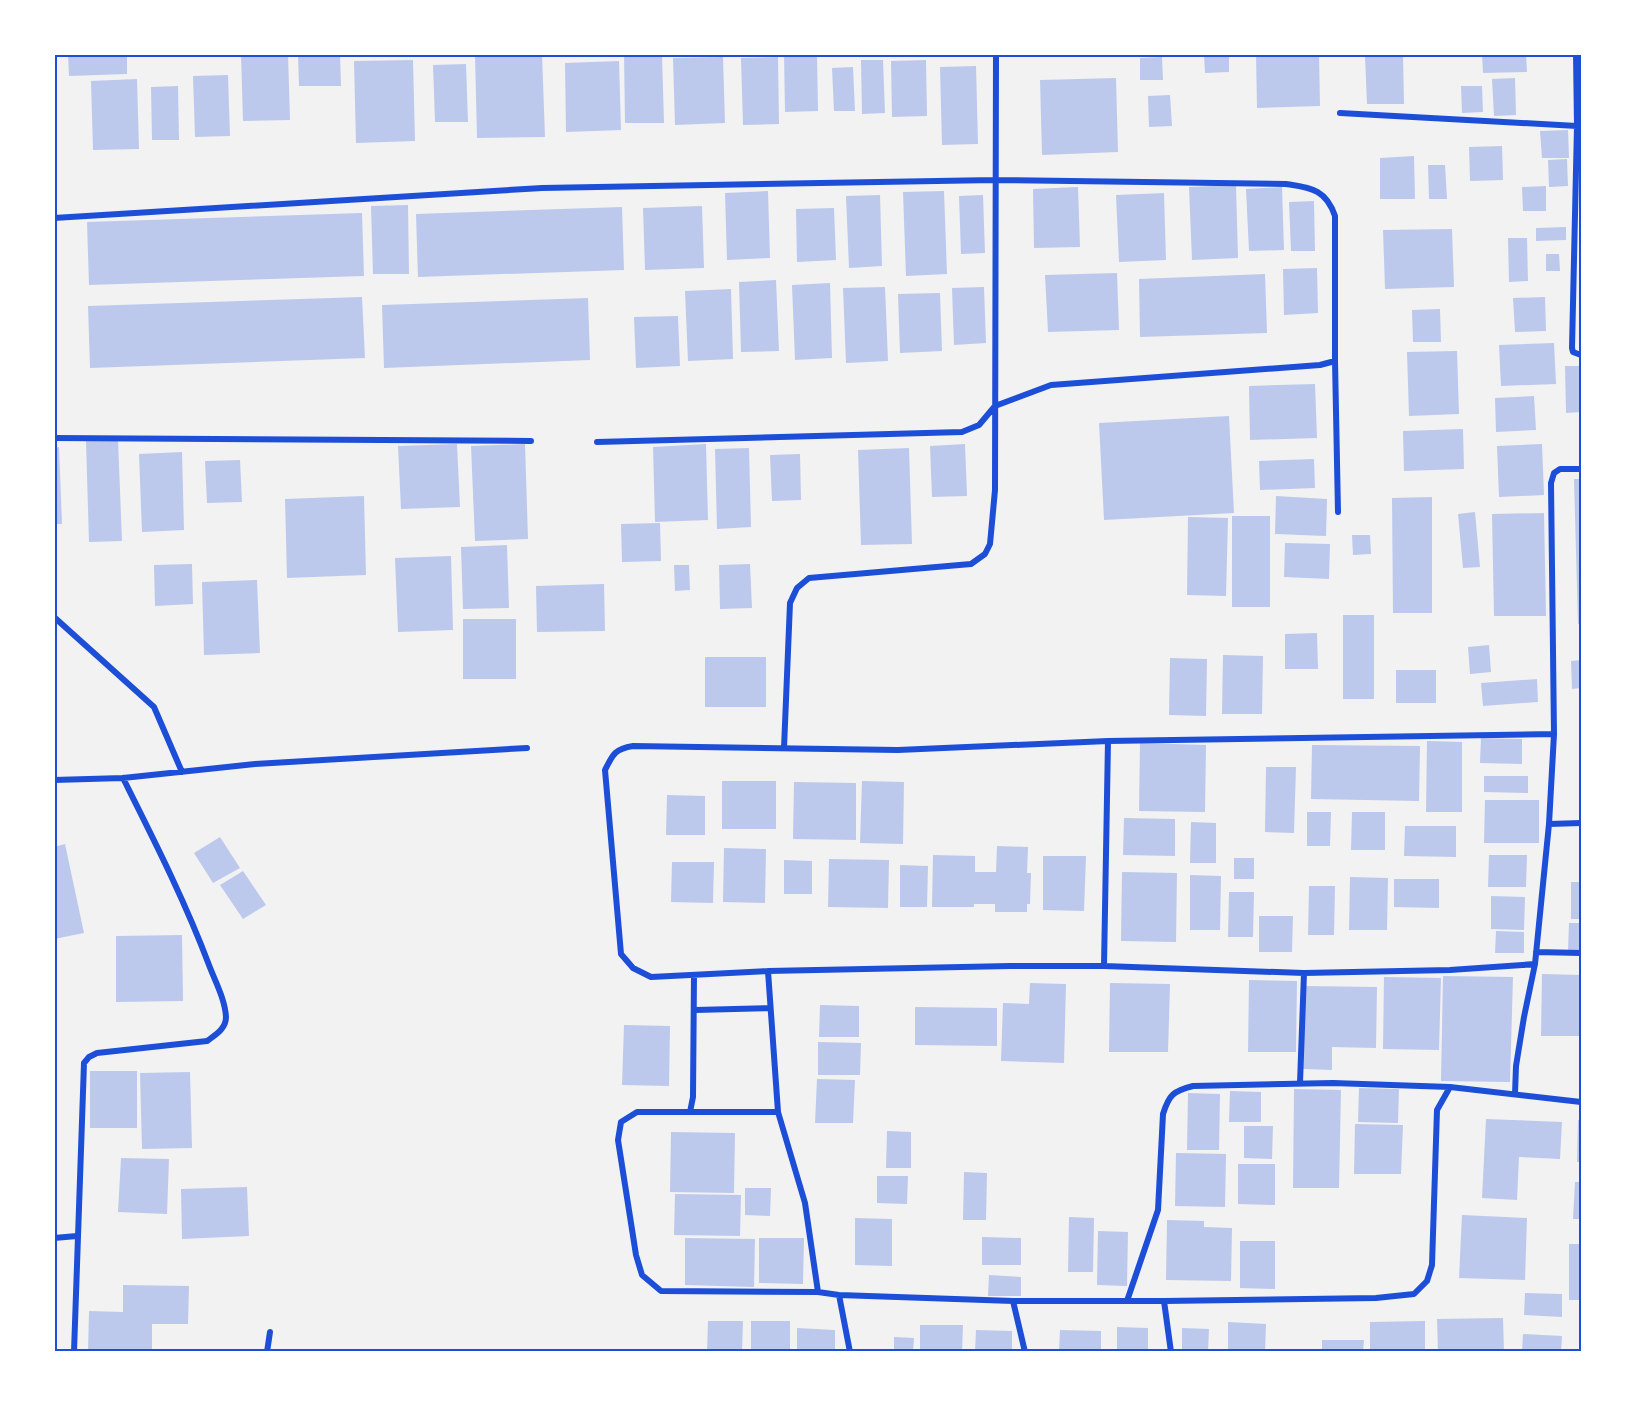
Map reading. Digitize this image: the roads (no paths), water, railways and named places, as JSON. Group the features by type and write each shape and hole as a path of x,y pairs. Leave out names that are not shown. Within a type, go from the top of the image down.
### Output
{"street":[{"path":"784,748 790,603 797,588 809,578 971,564 985,554 990,544 995,490 996,54"},
{"path":"1576,54 1577,126 1572,348 1573,352 1581,355"},
{"path":"1340,113 1577,126"},
{"path":"54,219 542,188 995,180 1286,183 1305,187 1331,203 1335,216 1338,512"},
{"path":"597,442 962,432 978,425 995,406 1051,385 1320,365 1335,361"},
{"path":"54,438 531,441"},
{"path":"1515,1094 1516,1066 1535,964 1549,824 1554,734 1551,483 1554,473 1560,469 1581,469"},
{"path":"54,617 154,707 183,772"},
{"path":"1535,964 1450,970 1304,973 1104,966 1010,966 768,971 651,977 633,968 621,954 605,770 613,754 622,747 633,746 898,750 1108,741 1554,734"},
{"path":"1104,966 1108,741"},
{"path":"54,780 123,778 255,764 527,748"},
{"path":"74,1352 84,1063 97,1053 207,1041 218,1034 226,1019 219,989 193,921 123,778"},
{"path":"1549,824 1581,823"},
{"path":"1536,952 1581,953"},
{"path":"768,971 778,1113 805,1203 818,1292"},
{"path":"1300,1083 1304,973"},
{"path":"690,1112 693,1097 694,975"},
{"path":"694,1010 770,1008"},
{"path":"1127,1301 1158,1210 1163,1114 1167,1101 1173,1093 1181,1089 1193,1086 1300,1083 1450,1087 1581,1102"},
{"path":"778,1113 637,1113 621,1122 618,1140 636,1255 642,1275 661,1291 818,1292 839,1295 1013,1301 1376,1298 1414,1294 1427,1281 1432,1265 1437,1110 1450,1087"},
{"path":"54,1238 77,1236"},
{"path":"839,1295 850,1352"},
{"path":"1013,1301 1025,1352"},
{"path":"1164,1301 1171,1352"},
{"path":"267,1352 270,1332"}]}
